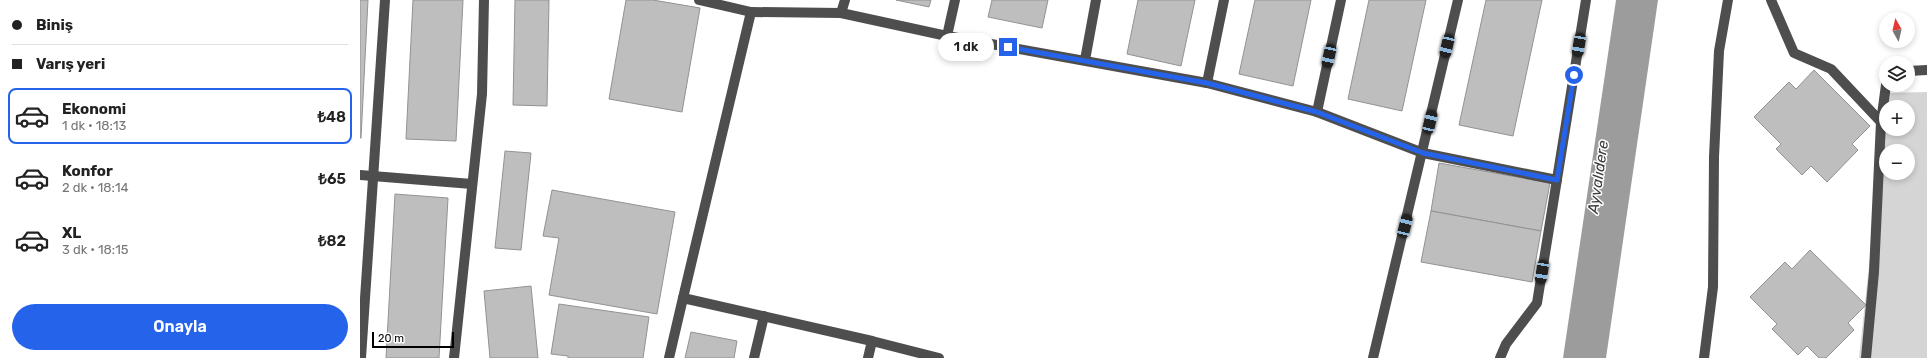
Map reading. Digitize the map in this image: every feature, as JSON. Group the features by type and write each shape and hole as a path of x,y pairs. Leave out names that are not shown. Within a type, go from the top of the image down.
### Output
{"lane":[{"path":"361,358 385,0"},
{"path":"454,358 482,94 484,0"},
{"path":"699,0 730,4 751,12 841,14 947,36 1207,83 1317,112 1423,153 1557,180"},
{"path":"841,14 844,0"},
{"path":"947,36 955,0"},
{"path":"1085,60 1096,0"},
{"path":"1207,83 1224,0"},
{"path":"1317,112 1341,0"},
{"path":"1373,358 1423,153 1458,0"},
{"path":"1500,358 1506,344 1537,303 1586,0"},
{"path":"1704,358 1714,287 1714,157 1719,50 1728,0"},
{"path":"1771,0 1794,53 1831,69 1879,120"},
{"path":"669,358 751,12"},
{"path":"1915,71 1927,70"},
{"path":"1866,358 1874,272 1880,136"},
{"path":"360,175 472,184"},
{"path":"683,298 872,341 939,358"},
{"path":"754,358 764,316"},
{"path":"868,358 872,341"}],"shaded area":[{"path":"1927,92 1927,358 1859,358 1879,174 1879,180 1915,180 1915,144 1882,144 1883,136 1915,136 1915,100 1887,100 1888,93"}],"water":[{"name":"Ayvalıdere","path":"1616,0 1658,0 1606,358 1563,358"}],"building":[{"path":"360,0 368,0 361,138 360,138"},
{"path":"413,0 463,0 456,141 406,139"},
{"path":"515,0 549,0 547,106 513,105"},
{"path":"626,0 653,0 700,8 682,112 609,99"},
{"path":"896,0 931,0 929,7"},
{"path":"992,0 1048,0 1042,28 988,17"},
{"path":"1138,0 1195,0 1181,66 1127,54"},
{"path":"1255,0 1311,0 1293,86 1239,74"},
{"path":"1369,0 1426,0 1402,111 1348,99"},
{"path":"1486,0 1542,0 1513,136 1459,125"},
{"path":"1814,70 1870,126 1852,144 1858,150 1827,182 1811,166 1802,175 1776,149 1781,144 1754,117 1789,82 1796,89"},
{"path":"505,151 531,153 521,250 495,248"},
{"path":"1439,163 1550,183 1541,231 1431,211"},
{"path":"552,190 675,212 657,314 549,295 559,238 543,236"},
{"path":"395,194 448,198 439,358 386,358"},
{"path":"1431,211 1541,231 1532,282 1421,262"},
{"path":"1810,250 1866,305 1848,323 1854,330 1826,358 1819,358 1807,346 1798,355 1772,329 1777,324 1750,297 1785,262 1792,269"},
{"path":"531,286 538,358 490,358 484,291"},
{"path":"559,304 649,317 643,358 568,358 568,356 551,354"},
{"path":"691,332 737,341 734,358 685,358"}],"route":[{"path":"1008,47 1207,83 1317,112 1423,153 1557,180 1574,75"}]}
